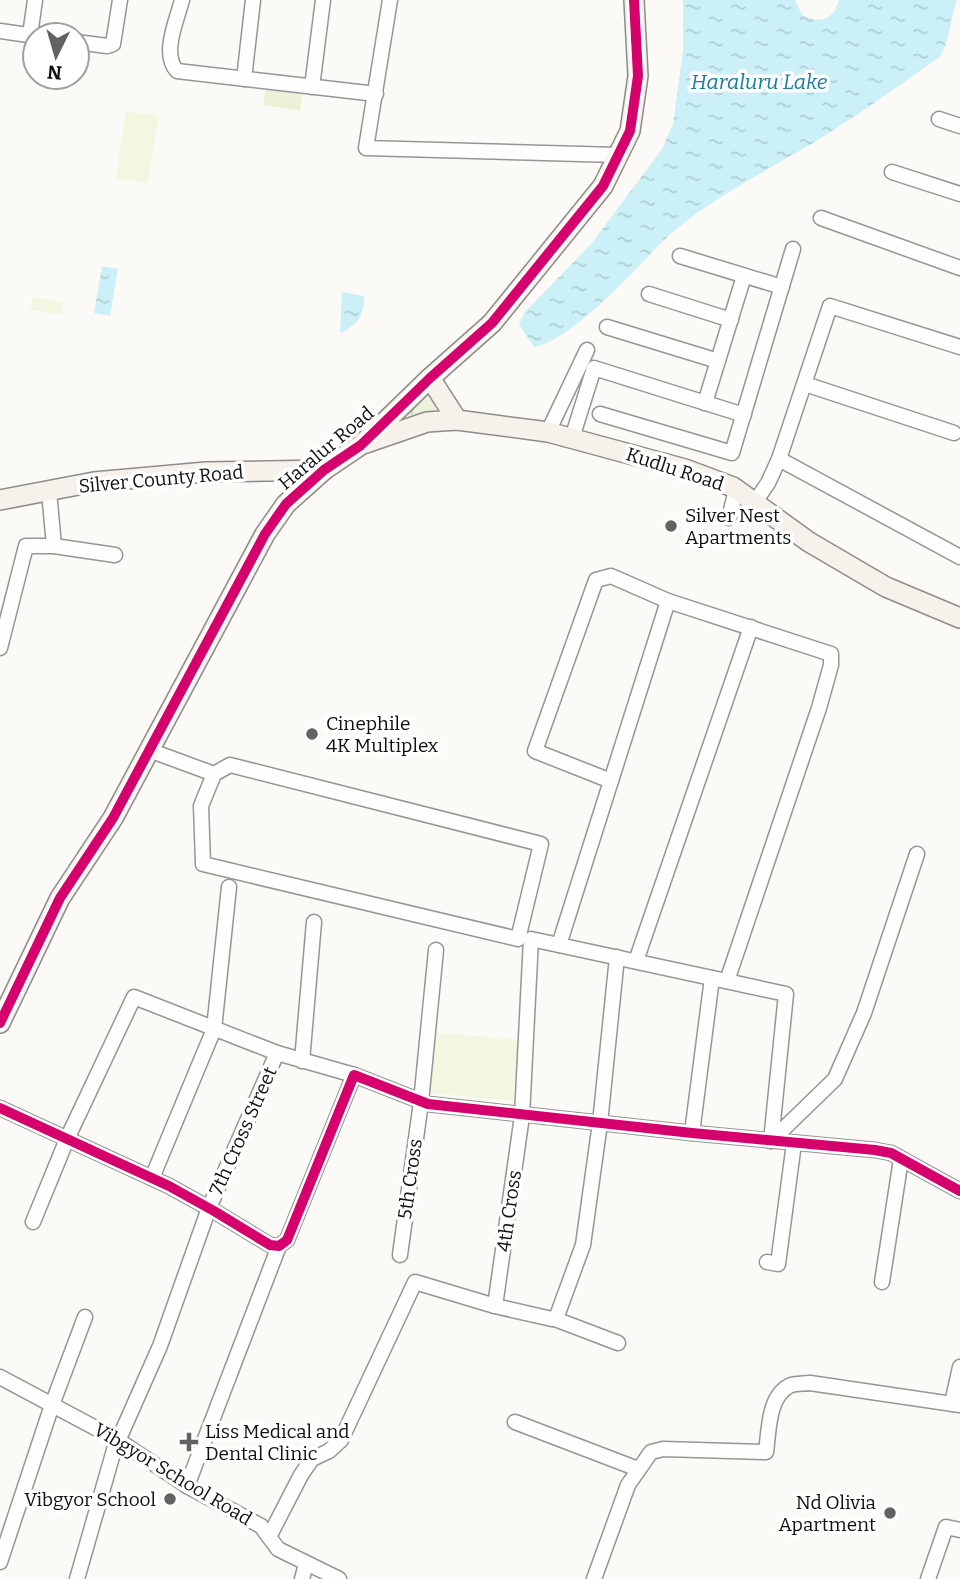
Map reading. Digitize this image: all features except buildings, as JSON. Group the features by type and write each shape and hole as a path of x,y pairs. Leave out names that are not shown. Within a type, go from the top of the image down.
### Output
{"street":[{"path":"33,21 34,0"},
{"path":"91,44 113,44 120,0"},
{"path":"181,0 170,51 172,65 177,71 376,94"},
{"path":"244,79 253,0"},
{"path":"313,87 323,0"},
{"path":"390,0 366,149 618,155"},
{"name":"Haralur Road","path":"0,1023 65,890 113,818 265,534 286,504 324,470 361,444 492,323 603,186 630,131 638,76 634,0"},
{"path":"0,31 21,34"},
{"path":"939,119 960,126"},
{"path":"892,172 960,194"},
{"path":"821,218 960,268"},
{"path":"600,414 732,453 793,249"},
{"path":"680,256 782,287"},
{"path":"705,403 744,276"},
{"path":"649,294 731,320"},
{"path":"755,502 779,459 830,306 960,347"},
{"path":"607,327 718,361"},
{"path":"548,432 587,351"},
{"path":"572,438 594,368 744,415"},
{"path":"430,378 457,420"},
{"path":"805,384 954,433"},
{"name":"Kudlu Road","path":"361,444 427,422 457,420 548,432 685,469 736,490 809,542 886,587 958,613"},
{"path":"779,459 960,557"},
{"name":"Silver County Road","path":"0,500 94,482 206,472 324,470"},
{"path":"729,518 736,490"},
{"path":"49,491 54,546"},
{"path":"0,648 26,546 54,546 115,555"},
{"path":"611,781 535,751 596,580 611,576 668,601 831,654 831,665 819,708 727,981"},
{"path":"668,601 559,945 786,994 771,1141"},
{"path":"636,961 751,627"},
{"path":"149,750 214,774 230,765 541,844 519,939 203,864 201,806 214,774"},
{"path":"771,1141 835,1079 864,1013 917,854"},
{"path":"152,1178 214,1030 229,887"},
{"path":"302,1060 314,922"},
{"name":"4th Cross","path":"495,1306 522,1116 531,939 559,945"},
{"name":"5th Cross","path":"400,1255 421,1102 436,950"},
{"path":"555,1320 583,1245 600,1123 617,957"},
{"path":"692,1133 712,978"},
{"path":"33,1222 67,1139 134,997 277,1054 354,1075 421,1102 522,1116 875,1150 891,1153 960,1191"},
{"name":"7th Cross Street","path":"77,1579 118,1440 160,1346 209,1208 277,1054"},
{"path":"187,1486 279,1247 287,1240 354,1075"},
{"path":"0,1108 152,1178 270,1245 279,1247"},
{"path":"767,1262 778,1264 794,1143"},
{"path":"882,1282 901,1159"},
{"path":"269,1537 300,1475 312,1458 329,1451 341,1440 415,1282 495,1306 555,1320 618,1343"},
{"path":"0,1562 52,1405 85,1317"},
{"path":"594,1579 628,1485 651,1452 663,1449 766,1452 772,1412 778,1394 791,1385 810,1383 956,1404 960,1367"},
{"name":"Vibgyor School Road","path":"0,1377 118,1440 187,1486 261,1526 278,1549 304,1572 339,1579"},
{"path":"515,1422 638,1469"},
{"path":"928,1579 946,1527 960,1530"}],"green space":[{"path":"266,87 303,92 300,111 263,105"},
{"path":"126,111 159,116 148,183 116,178"},
{"path":"32,297 63,302 61,314 31,310"},
{"path":"424,398 433,400 436,410 432,415 397,431 397,421"},
{"path":"435,1032 519,1040 513,1101 429,1093"}],"water":[{"name":"Haraluru Lake","path":"683,0 795,0 802,15 820,20 834,12 839,0 957,0 940,57 832,131 691,218 582,320 549,342 534,347 519,324 524,313 592,243 662,149 673,124 683,50"},
{"path":"102,266 118,269 110,316 94,313"},
{"path":"342,292 364,296 364,302 359,319 340,333"}],"cycle path":[{"path":"0,1023 60,898 113,818 265,534 286,504 324,470 361,445 492,323 603,186 630,131 638,76 634,0"},
{"path":"0,1108 169,1186 270,1245 279,1246 287,1240 354,1075 428,1104 891,1153 960,1191"}],"place":[{"name":"Silver Nest Apartments","path":"671,526"},
{"name":"Cinephile 4K Multiplex","path":"312,734"},
{"name":"Liss Medical and Dental Clinic","path":"189,1442"},
{"name":"Vibgyor School","path":"170,1499"},
{"name":"Nd Olivia Apartment","path":"890,1513"}]}
